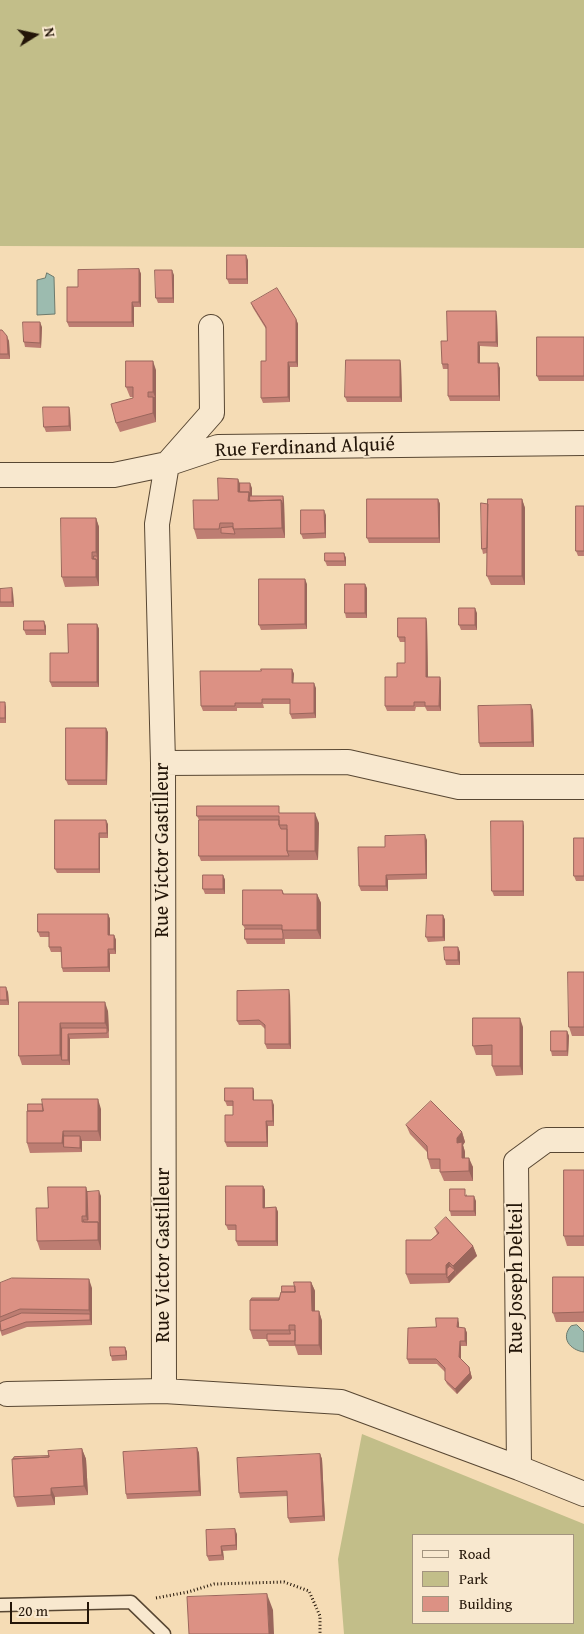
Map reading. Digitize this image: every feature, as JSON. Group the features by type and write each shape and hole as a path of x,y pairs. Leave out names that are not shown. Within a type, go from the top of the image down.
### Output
{"street":[{"path":"166,464 212,413 211,327"},
{"name":"Rue Ferdinand Alquié","path":"0,475 114,475 166,464 218,447 584,443"},
{"name":"Rue Victor Gastilleur","path":"164,1391 163,763 157,524 166,464"},
{"path":"163,763 348,762 459,787 584,786"},
{"name":"Rue Joseph Delteil","path":"519,1468 516,1162 546,1140 584,1140"},
{"path":"4,1394 164,1391 341,1402 584,1494"}],"lane":[{"path":"0,1605 130,1602 164,1634"}],"path":[{"path":"130,1602 188,1592 214,1584 284,1582 309,1591 320,1616 320,1634"}],"green space":[{"path":"0,0 584,0 584,248 0,246"},
{"path":"362,1434 584,1524 584,1634 344,1634 338,1559"}],"shaded area":[{"path":"47,273 54,277 55,314 37,315 37,280 45,278"},
{"path":"577,1325 584,1332 584,1352 575,1349 568,1343 566,1335 568,1330 571,1326"}],"building":[{"path":"227,255 246,255 247,279 227,279"},
{"path":"139,269 139,302 132,302 132,322 67,322 67,287 78,287 78,270"},
{"path":"155,270 172,270 173,298 156,298"},
{"path":"277,288 296,319 296,362 288,362 288,397 261,398 261,361 266,361 266,327 251,303"},
{"path":"447,311 496,311 496,342 478,342 478,363 498,363 499,396 448,396 448,364 442,364 441,341 447,341"},
{"path":"23,322 40,322 40,343 24,342"},
{"path":"0,330 7,336 8,354 0,354"},
{"path":"537,337 584,337 584,376 537,376"},
{"path":"346,360 400,360 400,397 345,397"},
{"path":"126,361 153,361 153,392 148,392 148,397 153,397 153,413 116,423 111,404 133,398 133,387 126,387"},
{"path":"43,407 69,407 69,426 44,427"},
{"path":"218,478 238,479 238,492 249,492 248,501 281,500 282,528 233,529 233,523 220,523 219,529 194,529 193,500 218,500"},
{"path":"240,483 250,483 250,496 249,492 240,492"},
{"path":"250,496 283,496 283,505 281,500 250,501"},
{"path":"367,499 438,499 439,538 367,538"},
{"path":"488,499 522,499 522,576 487,576"},
{"path":"481,503 488,504 487,548 482,549"},
{"path":"576,506 584,506 584,551 576,551"},
{"path":"301,510 324,510 325,533 301,534"},
{"path":"61,518 96,518 96,552 92,552 92,559 96,559 96,577 62,577"},
{"path":"233,527 235,534 221,533 221,528"},
{"path":"325,553 344,553 345,561 325,561"},
{"path":"259,579 305,579 305,624 259,625"},
{"path":"345,584 365,584 365,613 345,613"},
{"path":"12,588 12,602 0,602 0,589"},
{"path":"459,608 475,608 475,625 459,625"},
{"path":"398,618 426,618 426,677 440,677 439,706 425,706 425,702 414,702 414,706 385,706 385,677 397,677 397,663 405,663 405,637 398,637"},
{"path":"24,621 44,621 45,630 24,630"},
{"path":"68,624 97,624 97,682 50,682 50,653 68,653"},
{"path":"261,669 292,669 292,683 314,683 314,713 290,714 290,699 262,699 262,703 235,703 235,706 201,706 200,671 261,671"},
{"path":"0,702 5,702 5,718 0,718"},
{"path":"531,705 532,742 479,743 478,706"},
{"path":"66,728 106,728 106,780 66,780"},
{"path":"197,806 279,806 279,813 315,813 315,851 287,851 287,825 279,825 279,816 197,816"},
{"path":"55,820 106,820 107,833 99,833 99,869 55,869"},
{"path":"199,820 279,820 281,829 287,829 287,851 289,856 199,856"},
{"path":"491,821 523,821 523,891 492,891"},
{"path":"425,835 426,874 386,875 386,886 359,886 358,847 385,847 385,836"},
{"path":"574,838 584,838 584,876 574,876"},
{"path":"203,875 223,875 223,889 203,889"},
{"path":"243,890 282,890 283,894 317,894 317,930 282,930 282,925 243,925"},
{"path":"38,914 108,914 108,935 114,935 114,949 108,949 108,967 62,968 61,947 49,947 49,932 38,932"},
{"path":"427,915 443,915 443,937 426,937"},
{"path":"245,929 282,929 283,939 245,939"},
{"path":"444,947 458,947 458,960 445,960"},
{"path":"568,972 584,972 584,1027 569,1027"},
{"path":"0,987 6,987 7,1000 0,1000"},
{"path":"289,990 289,1044 265,1044 265,1025 259,1020 237,1021 237,991"},
{"path":"19,1002 105,1002 105,1023 60,1023 60,1055 19,1056"},
{"path":"473,1018 520,1018 520,1066 492,1066 492,1045 473,1046"},
{"path":"62,1028 107,1028 107,1033 68,1034 68,1060 62,1060"},
{"path":"551,1031 567,1031 567,1051 551,1051"},
{"path":"225,1088 253,1088 253,1100 272,1100 273,1121 266,1121 267,1142 225,1142 225,1115 233,1115 233,1101 225,1101"},
{"path":"42,1099 98,1099 98,1131 63,1131 62,1143 27,1143 27,1111 43,1111"},
{"path":"431,1101 462,1132 457,1138 457,1143 462,1142 462,1158 469,1158 469,1171 440,1172 440,1159 428,1159 427,1146 406,1125"},
{"path":"28,1104 42,1104 43,1111 28,1111"},
{"path":"64,1136 80,1136 80,1148 64,1147"},
{"path":"564,1170 584,1170 584,1236 564,1236"},
{"path":"226,1186 263,1186 263,1208 276,1207 276,1241 236,1241 236,1225 226,1225"},
{"path":"48,1187 86,1187 86,1216 82,1216 82,1222 98,1222 98,1240 37,1241 36,1208 48,1208"},
{"path":"450,1189 465,1189 465,1196 474,1196 474,1211 450,1211"},
{"path":"99,1191 99,1226 98,1222 84,1222 83,1220 88,1220 87,1192"},
{"path":"446,1217 473,1246 453,1266 449,1262 446,1265 446,1274 406,1274 406,1240 431,1240 439,1233 435,1228"},
{"path":"450,1266 455,1270 447,1278 447,1269"},
{"path":"553,1277 584,1277 584,1312 553,1313"},
{"path":"12,1278 89,1279 89,1310 20,1309 0,1317 0,1283"},
{"path":"294,1282 311,1282 312,1311 319,1311 319,1345 295,1345 295,1325 289,1325 289,1330 250,1330 250,1300 279,1300 281,1292 295,1292"},
{"path":"282,1286 295,1286 295,1292 282,1292"},
{"path":"252,1298 279,1298 279,1300 251,1300"},
{"path":"22,1313 90,1314 90,1320 26,1322 1,1331 0,1322"},
{"path":"436,1318 458,1318 457,1327 465,1328 465,1341 460,1341 459,1357 469,1367 470,1373 455,1389 445,1380 445,1368 436,1359 407,1359 408,1328 436,1327"},
{"path":"290,1330 295,1330 295,1341 267,1341 267,1334 290,1334"},
{"path":"110,1347 125,1347 126,1355 111,1356"},
{"path":"197,1448 199,1491 126,1494 123,1452"},
{"path":"82,1449 84,1486 51,1488 51,1495 14,1497 12,1459 49,1457 48,1451"},
{"path":"320,1454 323,1516 288,1518 287,1491 239,1493 237,1458"},
{"path":"14,1457 49,1457 13,1459"},
{"path":"235,1529 236,1545 221,1546 222,1555 207,1556 206,1530"},
{"path":"267,1594 269,1634 189,1634 187,1597"}]}
